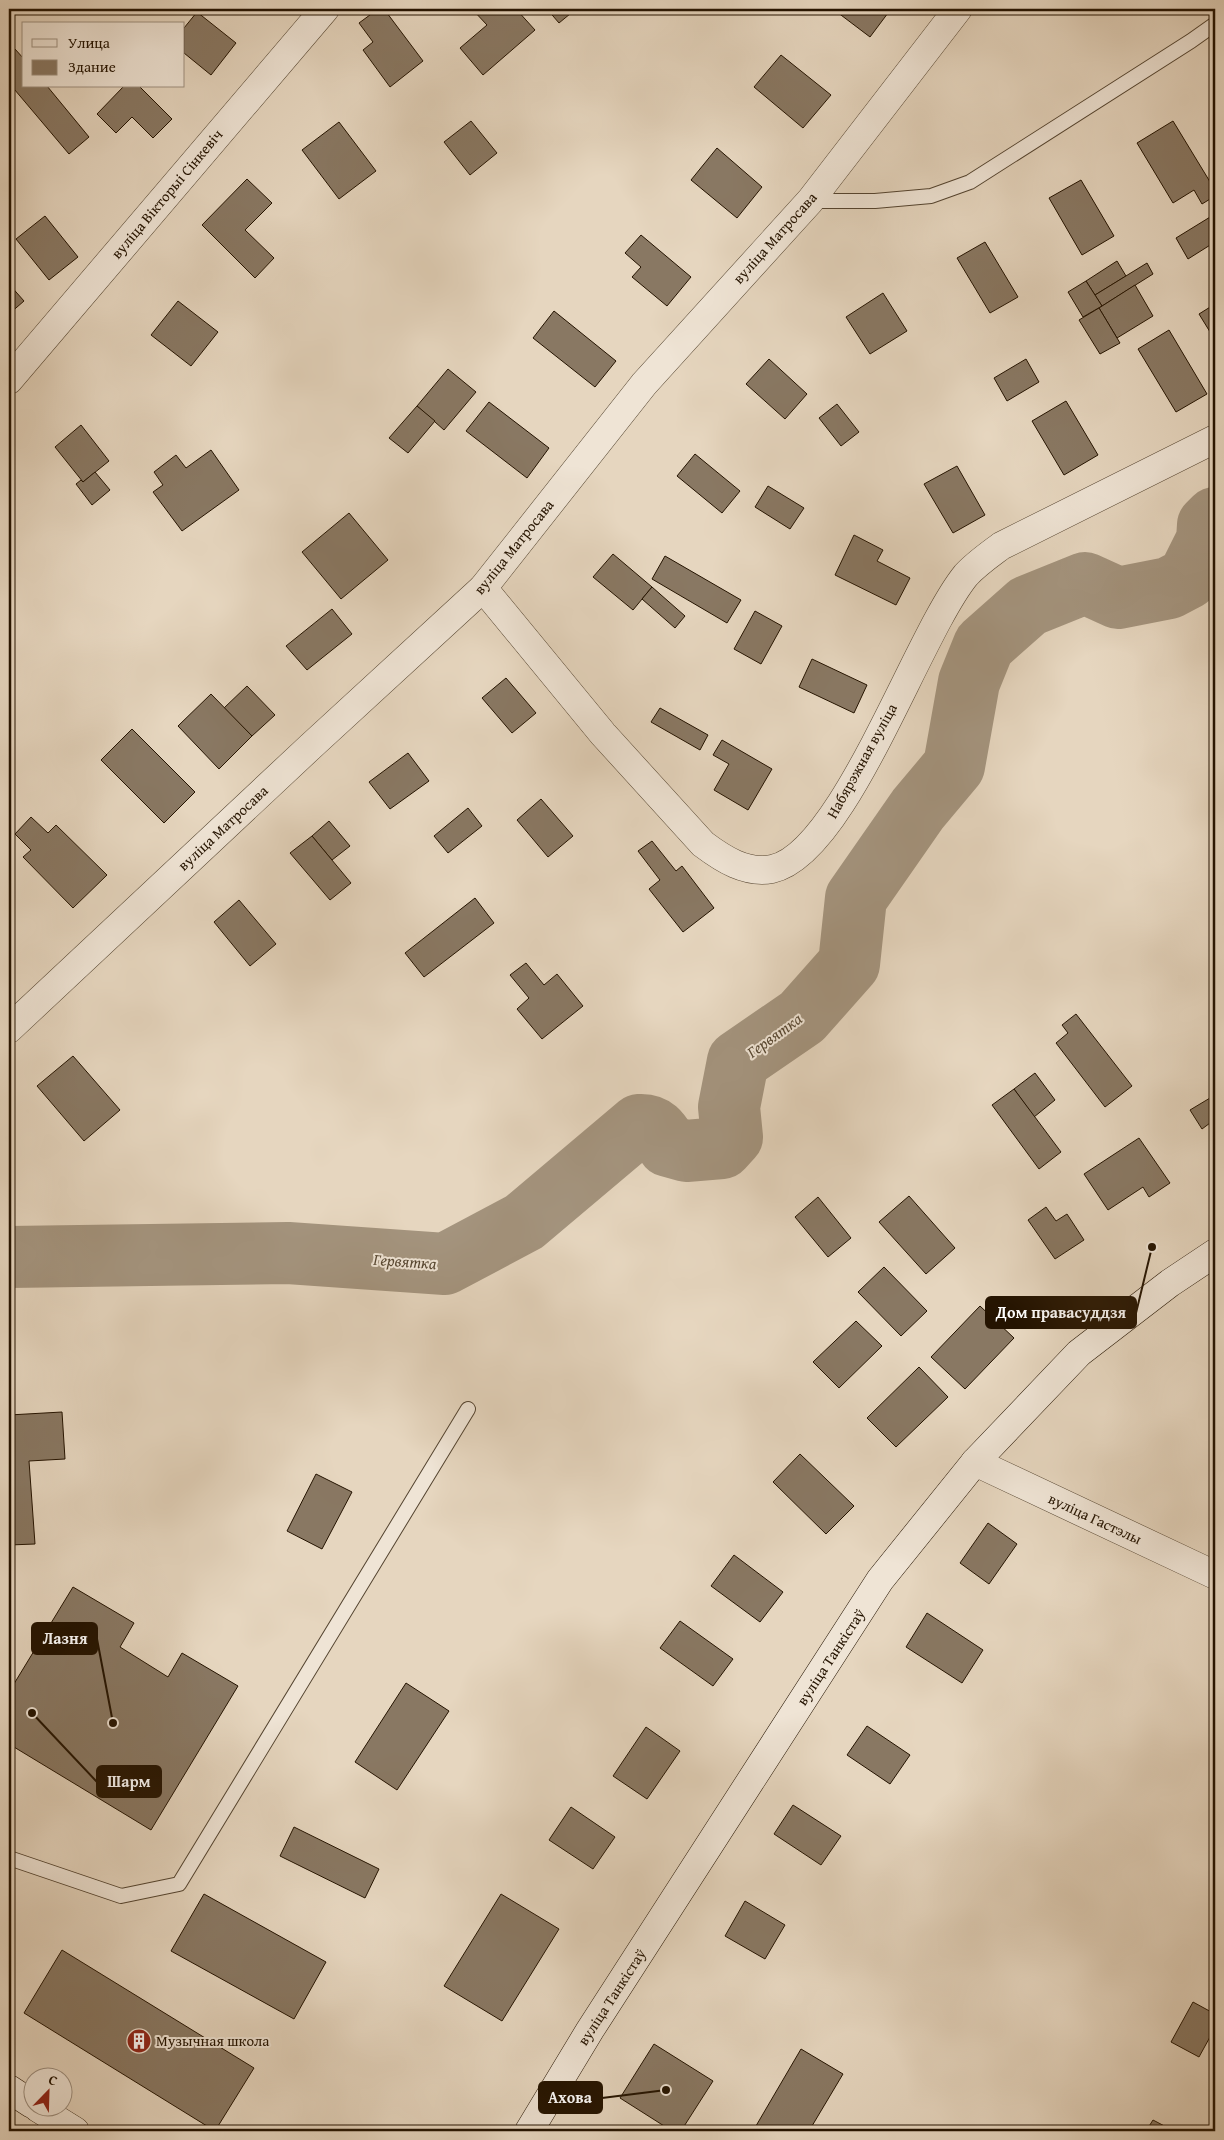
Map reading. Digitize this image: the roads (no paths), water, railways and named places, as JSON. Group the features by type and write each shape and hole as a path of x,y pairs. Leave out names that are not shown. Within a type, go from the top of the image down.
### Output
{"street":[{"name":"вуліца Вікторыі Сінкевіч","path":"9,380 325,9"},
{"name":"вуліца Матросава","path":"9,1029 483,588 644,384 810,201 958,9"},
{"name":"Набярэжная вуліца","path":"483,588 603,734 703,844 716,854 746,868 773,869 786,864 800,854 824,828 861,769 926,642 953,593 967,574 1001,546 1215,439"},
{"name":"вуліца Танкістаў","path":"529,2131 590,2030 880,1580 975,1462 1079,1353 1170,1283 1215,1253"},
{"name":"вуліца Гастэлы","path":"975,1462 1215,1575"},
{"path":"9,2089 22,2097"},
{"path":"54,2118 75,2131"}],"lane":[{"path":"810,201 875,201 931,196 970,182 1215,24"},
{"path":"9,1858 121,1896 179,1884 468,1409"}],"waterway":[{"name":"Гервятка","path":"9,1257 288,1253 445,1264 524,1222 639,1125 649,1126 660,1133 668,1146 686,1151 722,1148 732,1137 729,1107 738,1061 802,1017 849,964 856,898 918,809 954,766 969,682 984,645 1028,606 1085,583 1118,598 1169,588 1188,578 1207,540 1208,525 1215,518"}],"place":[{"name":"Дом правасуддзя","path":"1152,1247"},
{"name":"Шарм","path":"32,1713"},
{"name":"Лазня","path":"113,1723"},
{"name":"Музычная школа","path":"139,2041"},
{"name":"Ахова","path":"666,2090"}]}
